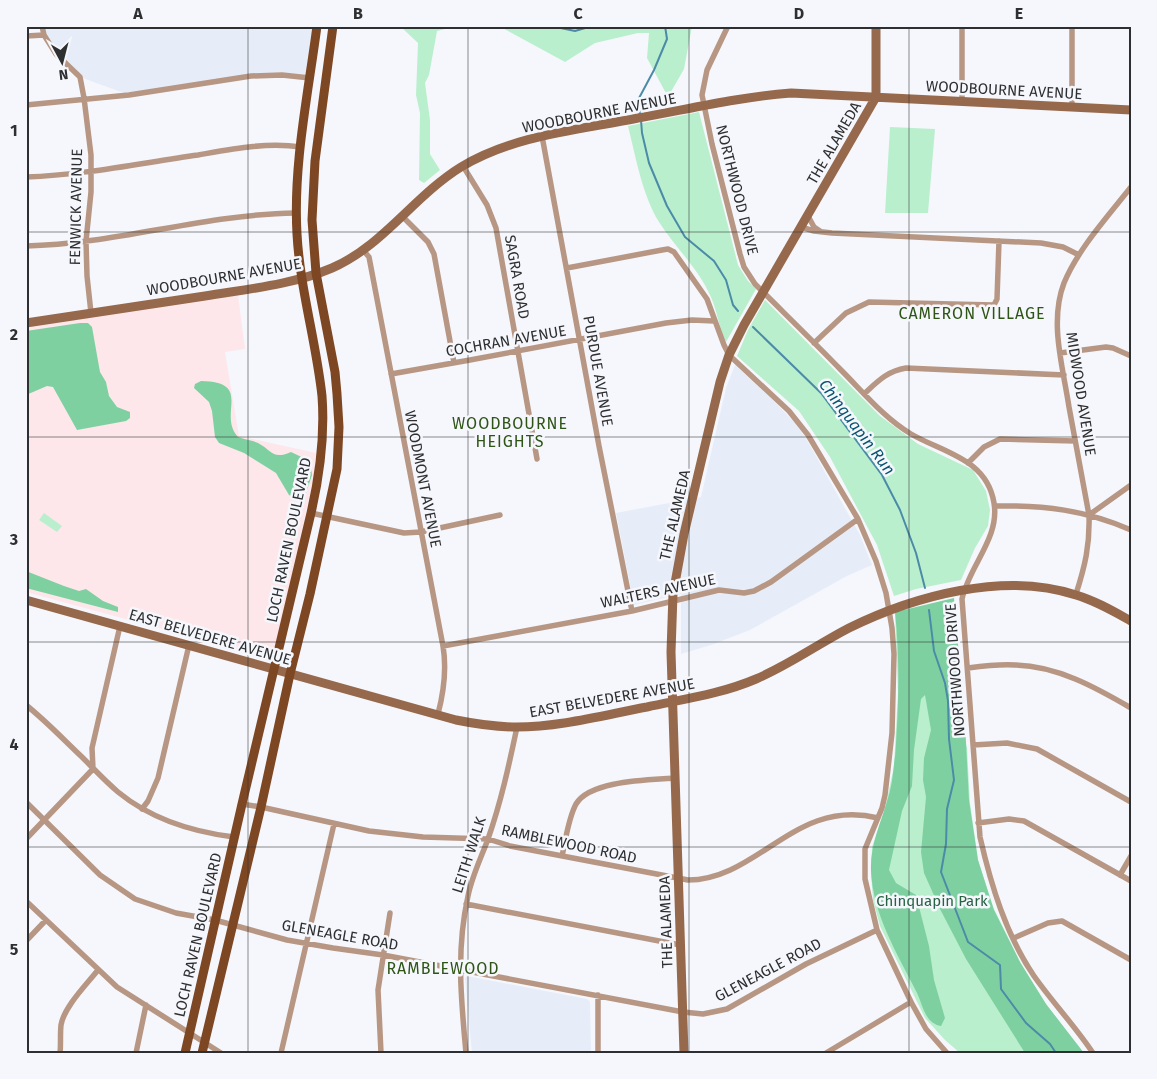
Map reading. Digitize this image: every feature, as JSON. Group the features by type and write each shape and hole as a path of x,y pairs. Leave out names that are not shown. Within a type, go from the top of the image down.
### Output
{"main road":[{"name":"LOCH RAVEN BOULEVARD","path":"185,1053 321,465 323,411 319,376 301,279 296,213 300,147 317,26"},
{"name":"LOCH RAVEN BOULEVARD","path":"202,1053 261,807 337,469 338,411 335,372 316,273 312,196 333,26"},
{"name":"THE ALAMEDA","path":"684,1053 673,702 672,602 678,559 708,426 729,355 744,325 876,97 876,26"},
{"name":"WOODBOURNE AVENUE","path":"26,323 253,289 301,279 345,262 363,250 432,187 463,166 505,146 542,136 747,98 791,94 1131,110"},
{"path":"305,111 321,114"},
{"path":"296,196 312,196"},
{"name":"EAST BELVEDERE AVENUE","path":"26,600 438,714 474,723 517,727 551,725 708,694 756,679 797,659 850,628 890,610 920,600 964,590 1025,586 1044,588 1076,594 1096,602 1131,621"}],"street":[{"name":"FENWICK AVENUE","path":"42,26 44,35 56,54 80,77 84,98 90,138 91,171 86,241 87,276 92,313"},
{"path":"728,26 744,26"},
{"name":"NORTHWOOD DRIVE","path":"728,26 711,61 702,95 712,144 742,262 749,275 763,292 864,394 907,432 976,468 992,494 995,506 993,527 964,590 962,599 978,822 988,872 1014,938 1033,975 1093,1053"},
{"path":"962,26 962,101"},
{"path":"1072,26 1072,106"},
{"path":"26,36 44,35"},
{"path":"26,105 129,95 251,76 282,75 310,78"},
{"name":"PURDUE AVENUE","path":"542,136 599,446 632,611"},
{"path":"26,177 91,171 258,146 286,145 300,147"},
{"name":"SAGRA ROAD","path":"463,166 487,205 493,220 537,459"},
{"name":"MIDWOOD AVENUE","path":"1076,594 1089,547 1089,515 1060,354 1059,303 1064,284 1079,255 1131,187"},
{"path":"26,246 86,241 254,215 296,213"},
{"path":"402,216 428,242 434,254 454,363"},
{"path":"808,216 814,227 822,232"},
{"path":"801,227 822,232 1051,244 1063,247 1079,255"},
{"path":"814,343 846,313 869,302 994,305 998,299 999,241"},
{"name":"WOODMONT AVENUE","path":"363,250 369,257 443,646 445,683 438,714"},
{"path":"567,268 662,250 674,252 707,299 714,321 729,355 766,388 802,425 858,520 876,561 890,610 894,654 892,733 887,787 866,849 865,879 877,930 926,1029 947,1053"},
{"name":"COCHRAN AVENUE","path":"390,374 673,322 692,320 714,321"},
{"path":"1060,354 1106,347 1131,356"},
{"path":"864,394 889,372 906,368 1064,375"},
{"path":"968,463 984,447 1000,439 1075,441"},
{"path":"1089,515 1131,485"},
{"path":"995,506 1048,507 1100,518 1131,530"},
{"path":"311,512 399,533 421,532 500,515"},
{"name":"WALTERS AVENUE","path":"443,646 632,611 719,590 747,593 758,590 858,520"},
{"path":"94,768 92,748 120,626"},
{"path":"142,809 148,801 158,778 190,645"},
{"path":"968,668 1016,665 1048,670 1081,680 1131,708"},
{"path":"26,705 119,792 142,809 184,826 234,837"},
{"name":"LEITH WALK","path":"466,1053 460,969 466,904 506,779 517,727"},
{"path":"973,745 1007,743 1037,749 1131,802"},
{"path":"26,839 94,768"},
{"path":"562,856 572,815 578,801 586,793 604,786 675,778"},
{"name":"GLENEAGLE ROAD","path":"26,802 100,875 126,893 162,909 307,943 460,969 683,1012 703,1014 727,1009 806,964 877,930"},
{"name":"RAMBLEWOOD ROAD","path":"242,804 368,831 403,835 488,839 510,846 679,879 698,880 723,874 802,827 824,819 860,815 878,818"},
{"path":"978,822 1009,819 1024,821 1131,881"},
{"path":"281,1053 334,824"},
{"path":"1120,875 1131,856"},
{"path":"26,901 117,986 221,1053"},
{"path":"466,904 680,945"},
{"path":"381,1053 378,990 390,913"},
{"path":"26,941 46,920"},
{"path":"1014,938 1048,923 1062,921 1131,960"},
{"path":"60,1053 64,1017 98,970"},
{"path":"598,995 598,1053"},
{"path":"826,1053 911,1002"},
{"path":"136,1053 146,1005"}],"shaded area":[{"path":"42,26 317,26 310,78 268,75 129,95 80,77 56,54"},
{"path":"238,295 245,349 225,352 239,436 316,453 313,481 273,659 26,592 26,327"},
{"path":"735,365 773,400 795,423 807,440 860,535 872,565 847,576 750,630 681,654 681,594 634,605 616,513 701,497 726,388"},
{"path":"467,976 587,999 590,1002 591,1053 472,1053 465,978"}],"green space":[{"path":"400,26 457,26 437,31 429,75 425,83 430,120 430,154 440,170 424,183 419,180 420,113 416,95 418,43"},
{"path":"499,26 692,26 684,69 668,97 647,58 649,33 638,33 595,43 565,62"},
{"path":"699,112 738,265 748,281 756,289 726,342 711,297 703,282 665,231 648,200 628,126"},
{"path":"890,127 935,129 928,213 885,213"},
{"path":"765,300 880,416 918,444 973,470 986,491 990,510 988,526 975,548 961,580 916,589 894,596 877,545 830,457 799,411 737,356 748,330"},
{"path":"88,323 92,327 100,372 106,382 109,396 117,407 130,412 130,418 126,421 77,430 53,387 47,386 26,395 26,331"},
{"path":"201,381 217,383 226,387 230,393 232,401 231,419 238,437 258,443 276,455 291,452 310,461 312,475 304,499 294,498 289,495 276,473 244,453 219,443 215,437 209,402 194,388 195,384"},
{"path":"44,513 62,526 57,532 39,520"},
{"path":"26,571 79,591 86,589 103,601 118,607 118,612 26,588"},
{"name":"Chinquapin Park","path":"954,598 965,723 969,800 978,860 994,910 1020,962 1046,1004 1084,1053 1025,1053 966,959 924,873 921,852 926,797 923,780 924,758 931,730 925,695 921,699 914,750 912,786 902,811 889,870 896,883 916,895 929,946 934,980 945,1018 941,1026 935,1024 927,1017 887,933 876,903 871,871 872,853 891,788 896,745 898,669 895,612"},
{"name":"Chinquapin Park","path":"895,612 967,747 970,803 978,860 993,907 1023,968 1046,1004 1083,1053 960,1053 925,1018 880,926 873,900 872,847 885,809 894,766 898,693"}],"waterway":[{"name":"Chinquapin Run","path":"551,26 575,31 592,26"},
{"name":"Chinquapin Run","path":"640,115 638,100 654,70 667,39 665,26"},
{"name":"Chinquapin Run","path":"641,120 649,163 667,206 685,237 714,261 726,280 733,305 738,311"},
{"name":"Chinquapin Run","path":"753,327 821,393 882,475 900,510 916,553 925,588"},
{"name":"Chinquapin Run","path":"929,610 934,651 945,683 948,701 949,739 954,780 947,809 946,844 941,872 968,942 1000,965 1001,989 1026,1023 1050,1044 1056,1053"}],"district":[{"name":"CAMERON VILLAGE","path":"972,313"},
{"name":"WOODBOURNE HEIGHTS","path":"510,432"},
{"name":"RAMBLEWOOD","path":"443,968"}]}
